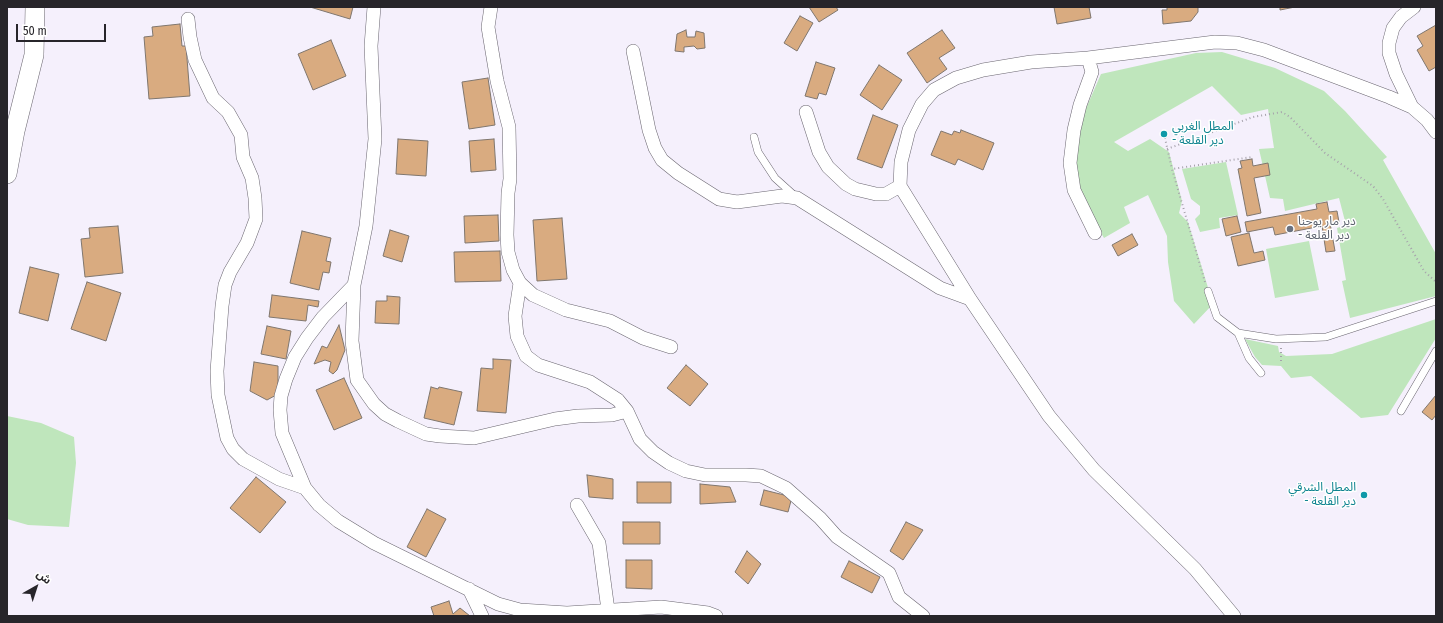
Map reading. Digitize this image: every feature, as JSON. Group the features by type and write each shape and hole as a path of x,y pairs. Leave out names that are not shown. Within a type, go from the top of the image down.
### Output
{"main road":[{"path":"7,174 15,131 34,55 35,7"}],"street":[{"path":"374,7 371,46 375,139 366,226 354,285 352,341 357,380 365,393 385,414 410,428 426,434 440,436 474,438 555,420 578,416 612,415 626,411"},
{"path":"491,7 488,27 497,82 509,127 510,179 508,193 507,235 508,252 513,270 520,283 533,295 566,310 610,320 643,338 671,347"},
{"path":"1412,107 1396,74 1389,53 1389,43 1394,28 1402,17 1414,7"},
{"path":"188,19 195,60 213,98 228,112 241,135 244,145 244,157 252,178 255,198 256,219 247,243 230,272 225,285 222,306 217,371 218,395 227,438 233,449 243,459 279,479 305,488"},
{"path":"1234,616 1195,569 1094,470 1049,416 970,299 900,186 901,162 909,130 922,104 934,90 956,78 983,70 1031,62 1088,58 1215,42 1237,43 1264,50 1389,97 1412,107 1427,120 1436,132"},
{"path":"633,51 649,130 655,148 662,160 669,167 690,182 719,199 737,202 782,196 797,198 940,288 970,299"},
{"path":"1088,58 1092,72 1080,105 1074,130 1070,163 1074,190 1095,233"},
{"path":"806,112 819,152 828,167 846,184 855,190 876,194 886,194 900,186"},
{"path":"520,283 515,316 517,336 526,356 538,365 590,382 618,400 626,411 640,439 653,452 669,463 686,471 705,475 746,474 761,476 786,488 820,518 836,538 889,573 899,597 923,616"},
{"path":"354,285 323,317 307,338 286,379 281,396 280,410 282,433 305,488 319,506 344,525 374,543 498,604 520,610 568,613 661,607 708,613 716,616"},
{"path":"578,505 598,543 608,610"},
{"path":"469,589 482,616"}],"lane":[{"path":"754,137 758,152 775,178 797,198"},
{"path":"1207,289 1218,317 1238,333 1249,358 1261,373"},
{"path":"1238,333 1276,339 1326,337 1436,301"},
{"path":"1401,410 1436,351"}],"path":[{"path":"1167,149 1253,117 1282,112 1290,117 1325,153 1373,186 1383,199 1424,271 1436,282"},
{"path":"1164,134 1172,170 1207,289"},
{"path":"1172,170 1252,157"},
{"path":"1281,363 1282,352"}],"green space":[{"path":"1222,52 1275,68 1324,91 1345,111 1387,157 1383,160 1436,254 1436,296 1350,318 1342,281 1346,280 1337,228 1346,225 1339,198 1285,211 1283,199 1270,198 1259,149 1274,148 1268,109 1241,115 1212,86 1114,142 1128,151 1150,139 1169,152 1182,201 1179,213 1188,222 1213,304 1194,324 1174,301 1168,262 1167,236 1148,195 1124,207 1130,223 1104,238 1079,195 1073,171 1080,122 1101,74 1196,53"},
{"path":"1226,162 1238,215 1219,218 1220,228 1200,232 1195,219 1200,214 1200,206 1191,199 1182,169"},
{"path":"1309,241 1319,290 1275,298 1266,249"},
{"path":"1436,319 1436,338 1388,415 1361,418 1311,376 1291,378 1281,366 1262,365 1255,357 1245,339 1278,346 1279,352 1286,356 1332,354"},
{"path":"7,416 41,423 74,437 76,463 69,527 28,525 7,519"}],"building":[{"path":"310,7 353,7 350,19"},
{"path":"809,7 836,7 838,10 819,22"},
{"path":"1054,7 1089,7 1091,18 1057,24"},
{"path":"1167,7 1198,7 1198,12 1191,21 1163,24 1162,10 1167,10"},
{"path":"1280,7 1295,7 1280,10"},
{"path":"800,16 813,23 797,51 784,43"},
{"path":"180,24 182,46 186,46 190,96 149,99 144,37 153,36 152,27"},
{"path":"1436,25 1436,67 1429,71 1417,50 1423,46 1417,36"},
{"path":"686,30 687,37 695,37 696,31 704,33 705,48 697,49 694,46 684,47 684,52 675,51 677,34"},
{"path":"942,30 955,48 939,58 947,69 927,83 907,53"},
{"path":"331,40 346,76 313,90 298,54"},
{"path":"816,62 835,68 826,95 819,93 817,99 805,96"},
{"path":"879,65 902,80 882,110 860,95"},
{"path":"488,78 495,125 469,129 462,82"},
{"path":"873,115 898,125 882,168 857,159"},
{"path":"961,130 994,143 983,170 958,159 955,165 931,155 941,131 952,135 954,131 960,133"},
{"path":"398,139 428,141 426,176 396,174"},
{"path":"494,139 496,170 471,172 469,141"},
{"path":"1252,159 1253,166 1268,163 1270,175 1254,178 1261,213 1247,216 1238,169 1242,168 1240,161"},
{"name":"دير مار يوحنا - دير القلعة","path":"1327,202 1329,212 1337,211 1339,222 1330,223 1335,251 1326,252 1322,226 1275,235 1273,227 1247,232 1245,222 1317,209 1316,204"},
{"path":"498,215 499,241 465,243 464,216"},
{"path":"1237,216 1241,232 1226,236 1222,219"},
{"path":"562,218 567,279 537,281 533,220"},
{"path":"118,226 123,273 85,277 81,239 90,238 89,228"},
{"path":"390,230 409,236 402,262 383,256"},
{"path":"302,231 331,238 326,261 331,262 329,273 323,272 319,290 290,283"},
{"path":"1249,233 1254,253 1263,251 1265,260 1238,266 1231,237"},
{"path":"1132,234 1138,245 1118,256 1112,245"},
{"path":"500,251 501,281 455,282 454,252"},
{"path":"30,267 59,274 48,321 19,313"},
{"path":"87,282 121,293 106,341 71,329"},
{"path":"272,295 319,301 318,307 308,305 306,321 269,317"},
{"path":"387,296 400,297 399,324 375,323 376,301 387,301"},
{"path":"339,325 345,350 337,370 333,374 329,371 331,362 325,360 314,364 322,346 327,348"},
{"path":"267,326 291,331 286,359 261,354"},
{"path":"493,359 511,360 506,413 477,411 481,368 493,369"},
{"path":"254,362 278,366 278,394 267,400 250,391"},
{"path":"686,365 708,384 690,406 667,388"},
{"path":"344,378 362,418 334,430 316,390"},
{"path":"431,387 438,389 439,387 462,392 454,425 424,418"},
{"path":"1436,395 1436,415 1432,420 1422,412"},
{"path":"587,475 613,479 613,499 589,497"},
{"path":"256,477 286,502 260,533 230,508"},
{"path":"637,482 671,482 671,503 637,503"},
{"path":"700,484 730,487 736,502 700,504"},
{"path":"764,490 792,497 788,512 760,505"},
{"path":"427,509 446,519 426,557 407,547"},
{"path":"623,522 660,522 660,544 623,544"},
{"path":"906,522 923,530 903,560 890,551"},
{"path":"747,551 761,564 748,584 735,572"},
{"path":"626,560 652,560 652,589 626,588"},
{"path":"849,561 880,577 872,593 841,577"},
{"path":"449,601 453,614 460,608 470,616 434,616 431,607"}],"place":[{"name":"المطل الغربي - دير القلعة","path":"1164,134"},
{"name":"دير مار يوحنا - دير القلعة","path":"1290,229"},
{"name":"المطل الشرقي - دير القلعة","path":"1364,495"}]}
